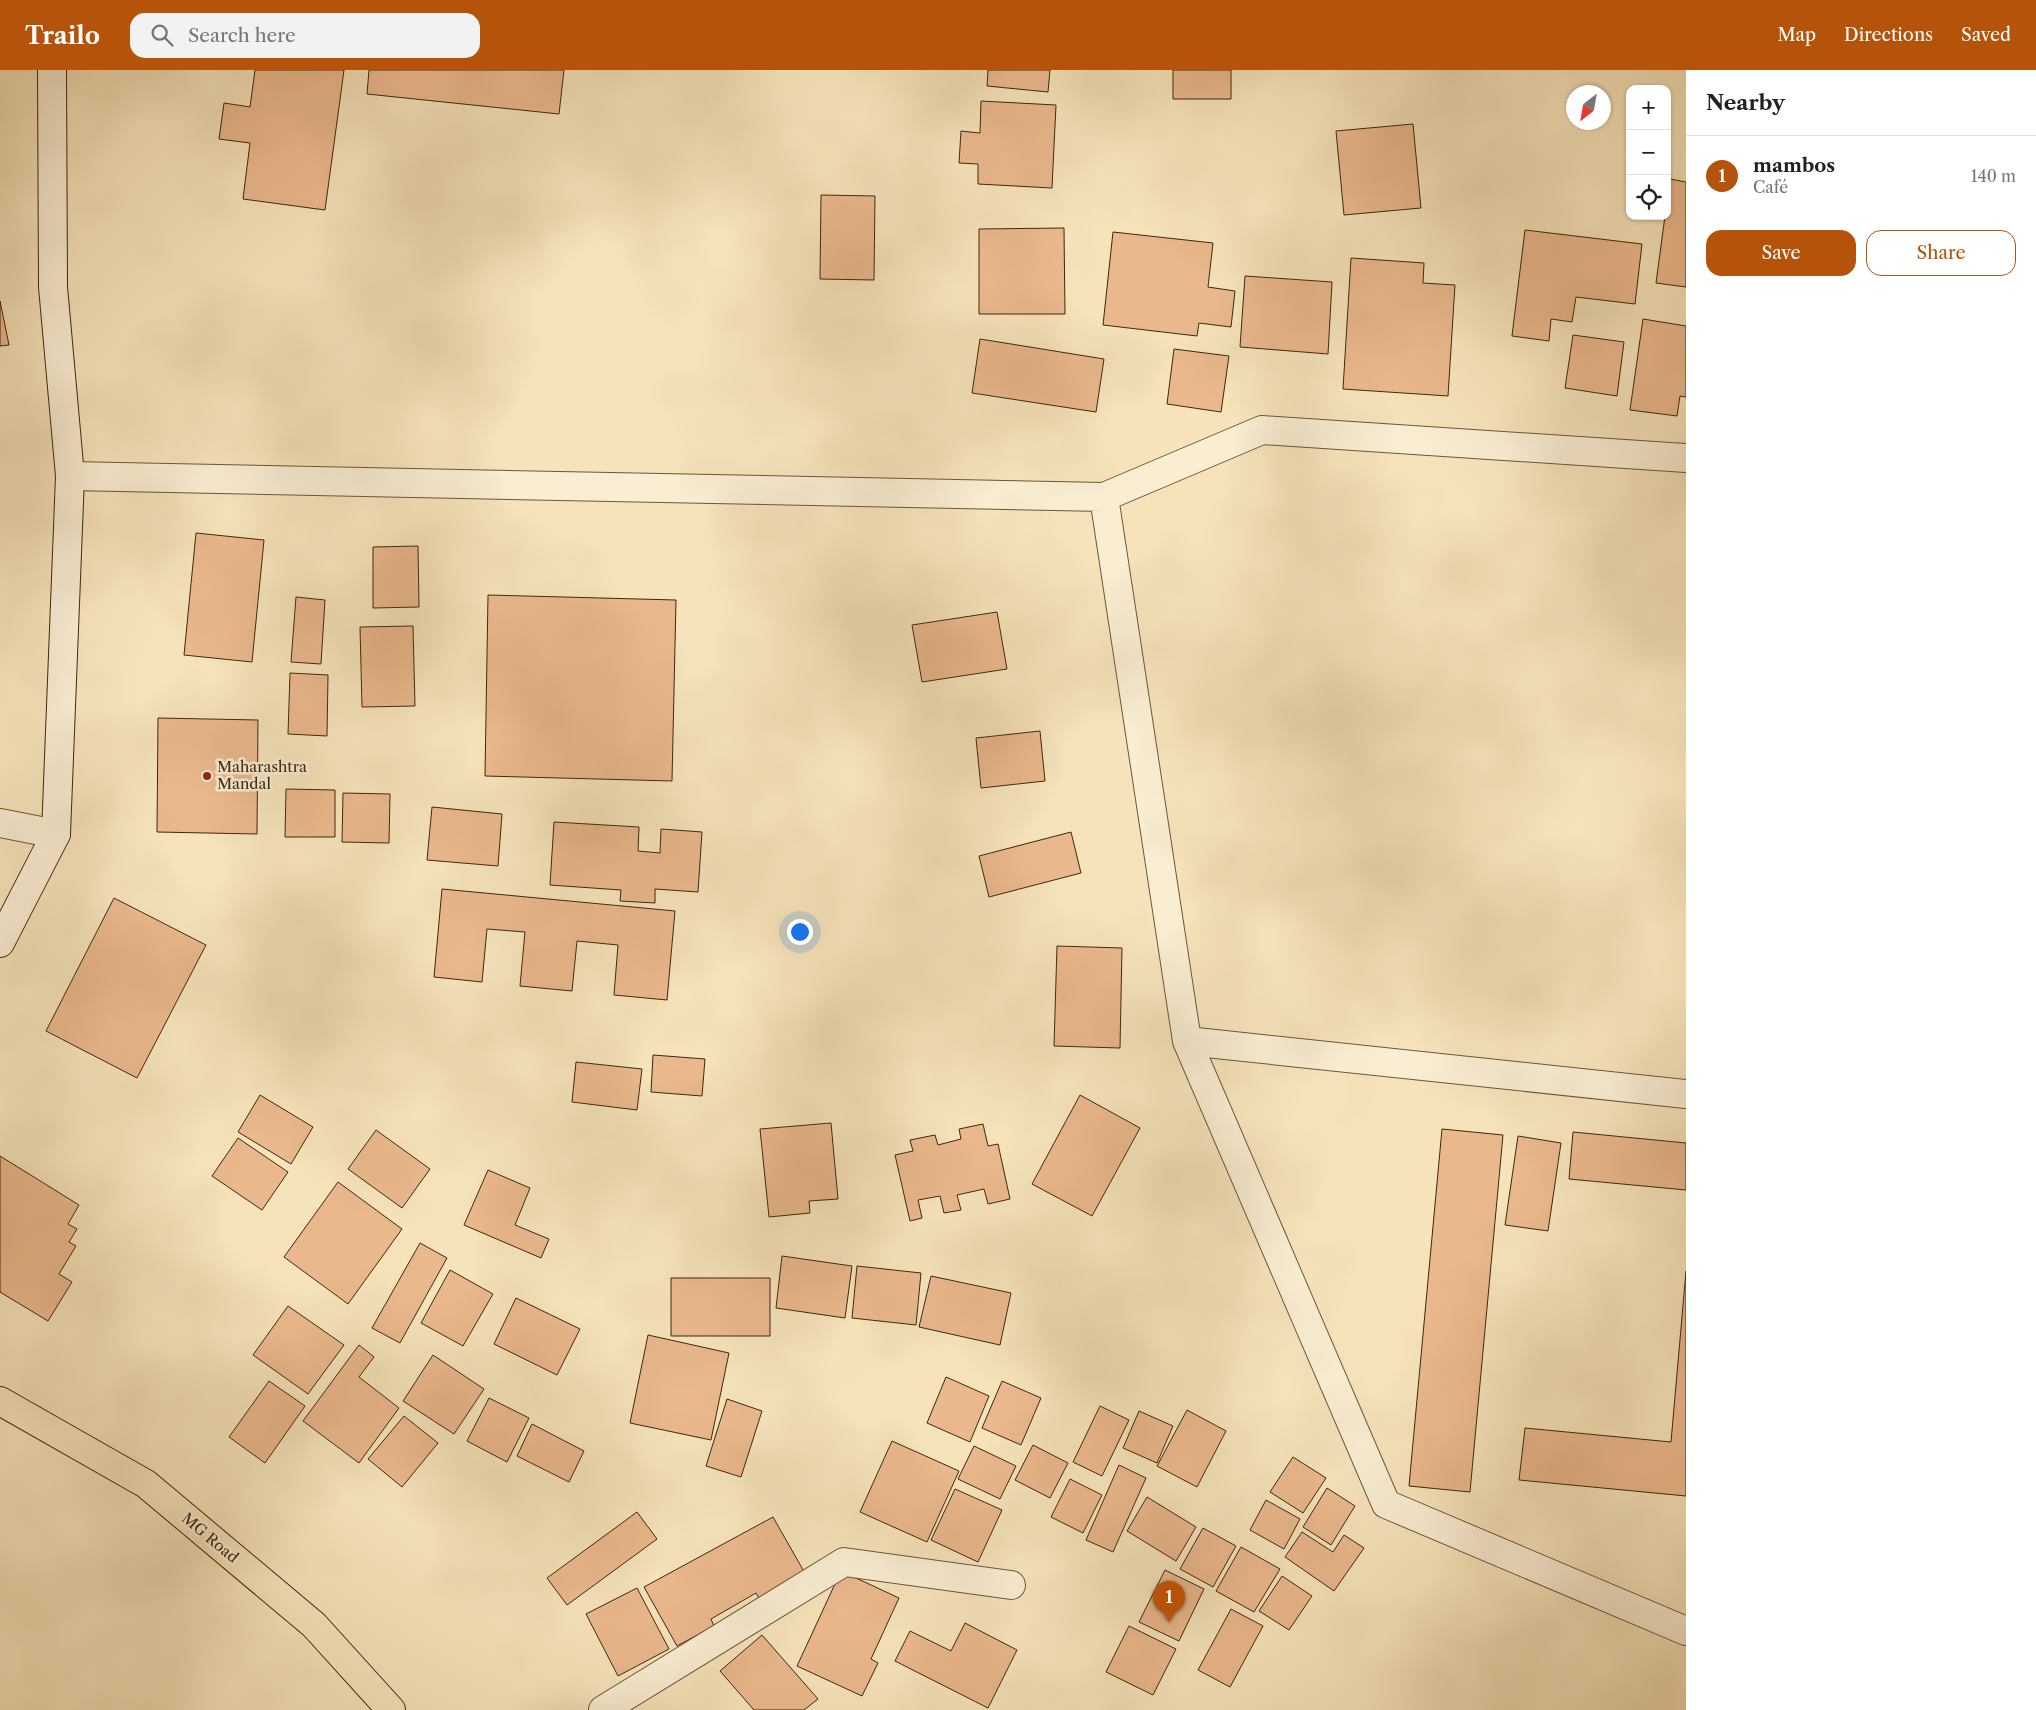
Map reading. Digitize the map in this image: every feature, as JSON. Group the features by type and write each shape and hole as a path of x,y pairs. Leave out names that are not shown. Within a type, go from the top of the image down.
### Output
{"main road":[{"name":"MG Road","path":"0,1401 146,1484 314,1625 391,1710"}],"street":[{"path":"0,943 56,834 70,476 53,287 52,70"},
{"path":"70,476 1104,498 1262,430 1686,458"},
{"path":"1104,498 1187,1041 1386,1504 1686,1631"},
{"path":"0,823 56,834"},
{"path":"1187,1041 1686,1094"},
{"path":"603,1710 844,1562 1010,1585"}],"building":[{"path":"255,70 344,70 325,210 243,199 250,143 219,139 224,103 250,107"},
{"path":"369,70 564,70 559,114 367,94"},
{"path":"988,70 1050,70 1048,92 987,86"},
{"path":"1173,70 1231,70 1231,99 1173,99"},
{"path":"981,101 1056,105 1052,188 978,184 978,164 959,163 961,131 980,133"},
{"path":"1413,124 1421,208 1344,215 1336,131"},
{"path":"1671,179 1686,182 1686,287 1656,283 1664,220 1671,220"},
{"path":"821,195 875,196 874,280 820,279"},
{"path":"1064,228 1065,314 979,314 979,229"},
{"path":"1525,230 1642,244 1635,304 1576,297 1572,322 1551,319 1549,341 1512,336"},
{"path":"1113,232 1213,243 1208,287 1235,291 1231,327 1199,323 1197,336 1103,325"},
{"path":"1351,258 1424,263 1423,283 1455,285 1448,396 1343,389"},
{"path":"1245,276 1332,282 1328,354 1240,347"},
{"path":"0,301 9,345 0,346"},
{"path":"1643,319 1686,326 1686,397 1680,396 1677,416 1630,410"},
{"path":"1573,335 1624,342 1617,396 1565,388"},
{"path":"980,339 1104,359 1096,412 972,393"},
{"path":"1174,349 1229,356 1221,412 1167,404"},
{"path":"196,533 264,540 252,662 184,655"},
{"path":"418,546 419,607 373,608 373,547"},
{"path":"488,595 676,600 672,781 485,776"},
{"path":"296,597 325,600 321,664 291,662"},
{"path":"997,612 1007,669 922,682 912,625"},
{"path":"413,626 415,706 362,707 360,627"},
{"path":"290,673 328,675 327,736 288,734"},
{"name":"Maharashtra Mandal","path":"158,718 258,720 257,834 157,832"},
{"path":"1040,731 1045,781 981,788 976,738"},
{"path":"286,789 335,790 335,837 285,837"},
{"path":"343,793 390,794 389,843 342,842"},
{"path":"432,807 502,814 498,866 427,860"},
{"path":"554,822 639,827 638,851 660,853 661,829 702,832 698,892 655,889 655,903 620,901 621,890 550,885"},
{"path":"1071,832 1081,873 989,897 979,856"},
{"path":"442,889 675,911 667,1000 614,995 618,945 577,941 572,991 520,986 525,932 487,929 482,982 434,977"},
{"path":"114,898 206,945 137,1078 46,1031"},
{"path":"1057,946 1122,948 1120,1048 1054,1046"},
{"path":"653,1055 705,1059 702,1096 651,1092"},
{"path":"576,1062 642,1069 637,1110 572,1102"},
{"path":"260,1095 313,1127 291,1164 238,1132"},
{"path":"1080,1095 1140,1128 1092,1216 1032,1184"},
{"path":"831,1123 838,1199 809,1201 810,1213 769,1217 760,1129"},
{"path":"983,1124 988,1146 998,1144 1010,1199 988,1204 984,1189 957,1195 961,1210 944,1213 940,1196 918,1200 922,1218 910,1221 895,1155 913,1151 910,1140 935,1135 938,1145 961,1139 959,1129"},
{"path":"1442,1129 1503,1135 1470,1492 1409,1486"},
{"path":"376,1130 430,1169 402,1208 348,1169"},
{"path":"1573,1132 1686,1143 1686,1190 1569,1179"},
{"path":"1518,1136 1561,1143 1548,1231 1505,1225"},
{"path":"238,1138 288,1172 262,1210 212,1176"},
{"path":"0,1156 79,1205 68,1224 77,1229 69,1242 76,1246 59,1274 72,1282 48,1321 0,1292"},
{"path":"488,1170 530,1188 515,1225 549,1239 541,1258 464,1225"},
{"path":"338,1182 402,1229 348,1304 284,1257"},
{"path":"420,1243 447,1258 400,1343 372,1328"},
{"path":"782,1256 852,1266 845,1318 776,1308"},
{"path":"857,1266 921,1273 916,1325 852,1318"},
{"path":"450,1270 493,1294 463,1346 421,1323"},
{"path":"1686,1271 1686,1496 1519,1480 1525,1428 1671,1442"},
{"path":"931,1276 1011,1293 1000,1345 919,1327"},
{"path":"671,1278 770,1278 770,1336 671,1336"},
{"path":"516,1298 580,1329 557,1375 494,1344"},
{"path":"288,1306 344,1345 308,1394 253,1355"},
{"path":"648,1335 729,1353 711,1440 630,1423"},
{"path":"359,1345 374,1357 359,1377 399,1408 359,1463 303,1421"},
{"path":"433,1355 484,1389 454,1434 403,1401"},
{"path":"946,1377 989,1396 970,1442 927,1423"},
{"path":"269,1381 305,1406 265,1463 229,1437"},
{"path":"1002,1381 1041,1398 1021,1445 982,1428"},
{"path":"489,1398 529,1418 507,1462 467,1441"},
{"path":"727,1399 762,1411 741,1477 706,1466"},
{"path":"1100,1406 1129,1420 1102,1476 1073,1462"},
{"path":"1187,1410 1226,1431 1197,1487 1157,1466"},
{"path":"1139,1411 1173,1426 1157,1463 1123,1448"},
{"path":"404,1416 438,1443 402,1487 368,1459"},
{"path":"532,1424 584,1451 569,1482 517,1456"},
{"path":"892,1441 959,1471 927,1542 860,1512"},
{"path":"1033,1445 1068,1463 1050,1498 1015,1480"},
{"path":"974,1446 1016,1466 1000,1499 958,1479"},
{"path":"1293,1457 1326,1478 1303,1513 1270,1492"},
{"path":"1119,1465 1146,1478 1113,1552 1086,1540"},
{"path":"1070,1479 1102,1495 1083,1533 1051,1517"},
{"path":"1327,1488 1355,1506 1331,1545 1303,1527"},
{"path":"955,1489 1002,1510 978,1562 931,1540"},
{"path":"1147,1497 1196,1527 1176,1561 1127,1531"},
{"path":"1266,1500 1300,1519 1284,1549 1250,1530"},
{"path":"637,1512 657,1539 567,1605 547,1578"},
{"path":"773,1517 806,1575 760,1600 756,1593 711,1619 714,1626 677,1646 644,1587"},
{"path":"1203,1528 1236,1546 1213,1587 1180,1569"},
{"path":"1302,1532 1333,1552 1344,1535 1364,1548 1334,1591 1285,1557"},
{"path":"1241,1547 1280,1569 1254,1612 1216,1591"},
{"path":"1165,1570 1204,1589 1179,1641 1139,1622"},
{"path":"841,1571 899,1598 871,1659 878,1663 862,1696 797,1666"},
{"path":"1282,1576 1312,1596 1289,1630 1259,1611"},
{"path":"637,1588 669,1649 618,1676 586,1614"},
{"path":"1231,1609 1263,1626 1230,1687 1198,1670"},
{"path":"965,1623 1017,1650 988,1708 895,1661 910,1631 951,1651"},
{"path":"1129,1626 1176,1649 1153,1695 1106,1672"},
{"path":"762,1635 818,1699 804,1710 754,1710 720,1671"}],"place":[{"name":"Maharashtra Mandal","path":"207,776"},
{"name":"mambos","path":"1169,1622"}]}
